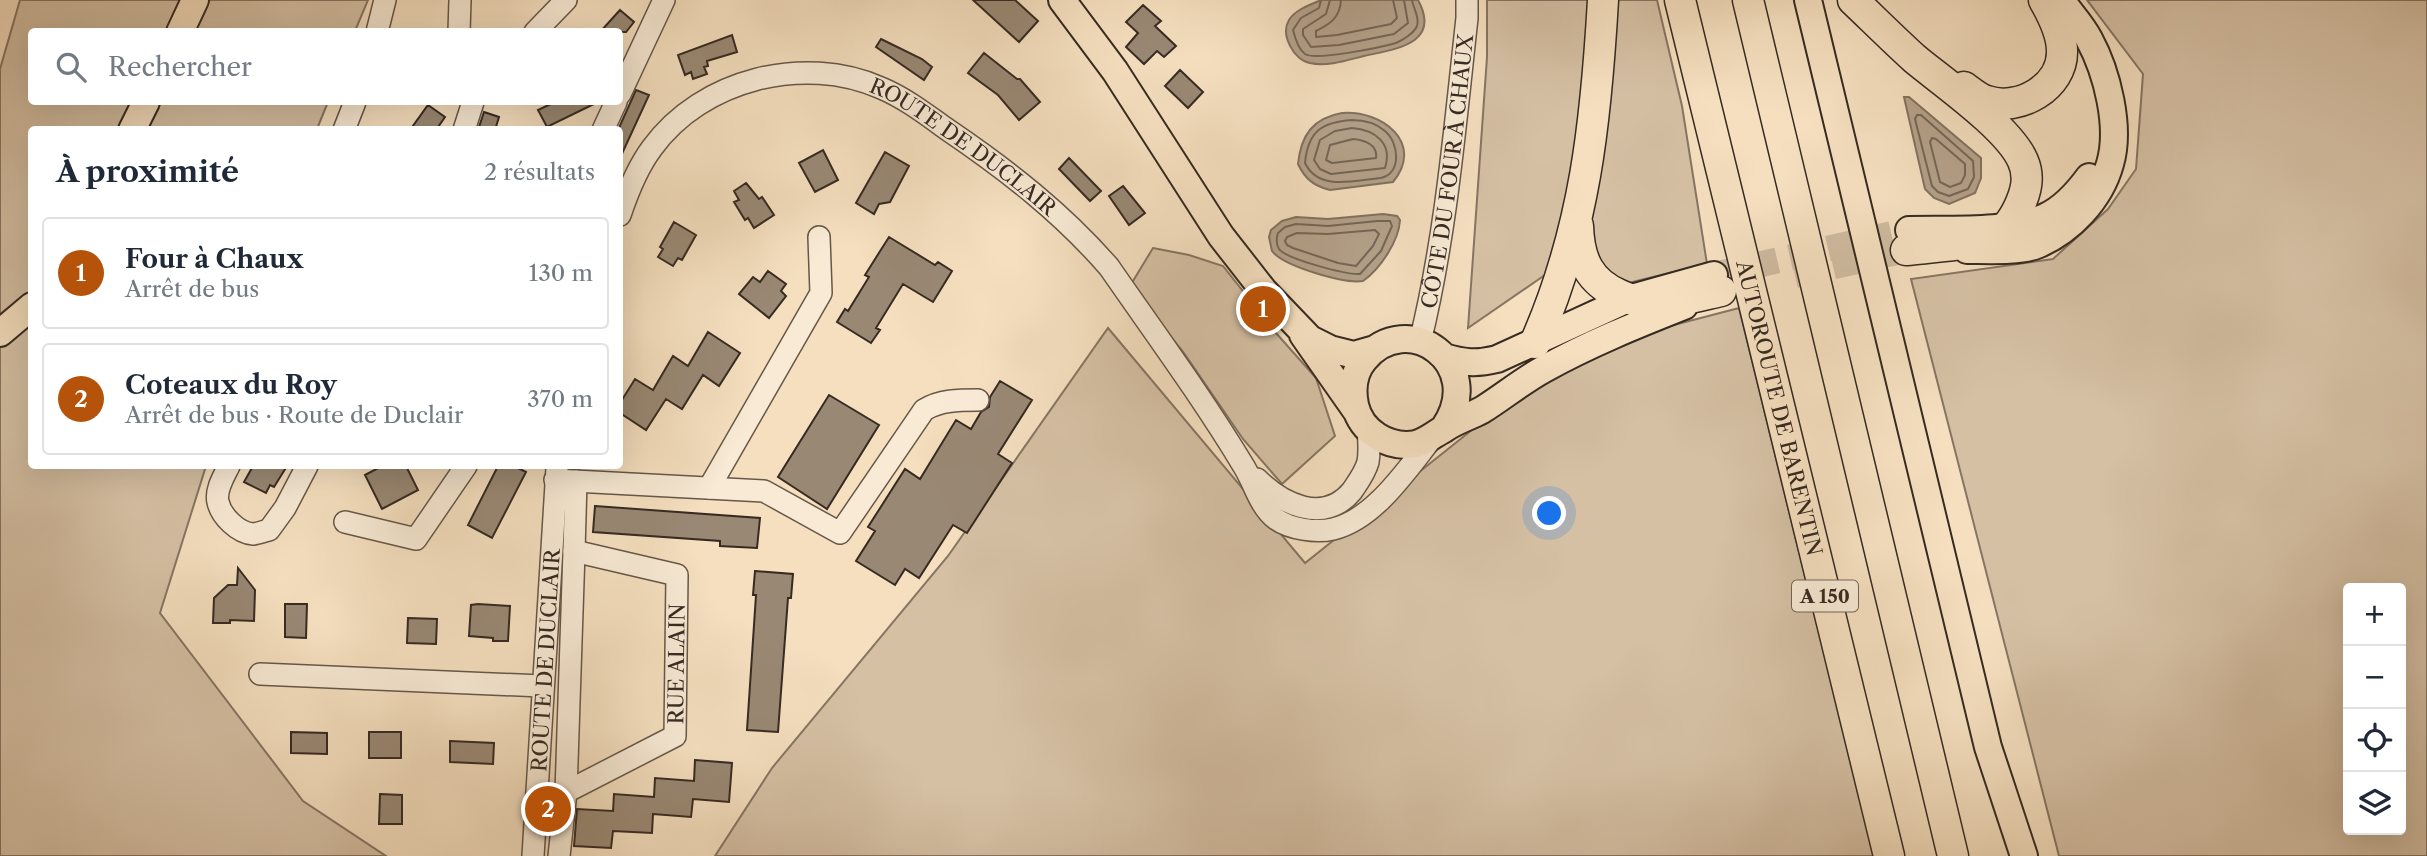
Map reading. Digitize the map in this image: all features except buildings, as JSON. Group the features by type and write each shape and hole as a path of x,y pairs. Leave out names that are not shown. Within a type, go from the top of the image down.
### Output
{"highway":[{"path":"1535,344 1548,315 1584,192 1598,87 1603,0"},
{"name":"AUTOROUTE DE BARENTIN","path":"1680,0 1889,856"},
{"name":"A 150","path":"1748,0 1953,856"},
{"path":"1853,0 1914,58 1980,112 2009,141 2023,160 2028,178 2025,194 2007,227 1992,237 1907,240"},
{"path":"1914,58 1987,101 2005,104 2026,100 2045,89 2057,71 2062,52 2059,35 2044,0"},
{"path":"1578,219 1579,247 1585,266 1597,282 1610,291 1649,304 1718,283"}],"main road":[{"path":"182,28 195,0"},
{"path":"1062,0 1115,71 1221,236 1264,291 1300,331 1330,349 1354,355 1396,341 1420,342 1444,357 1453,370 1457,393 1453,415 1438,433"},
{"path":"1808,0 1822,28 1995,707 2024,856 1988,747 1822,28 1825,0"},
{"path":"1907,240 2034,247 2061,232 2084,212 2101,186 2111,163 2111,101 2103,72 2089,39 2061,0"},
{"path":"134,126 144,105"},
{"path":"2007,227 2025,225 2048,217 2070,200 2088,178 2113,136"},
{"path":"1300,331 1362,421 1382,439 1399,444 1417,444 1481,410 1542,370 1718,283"},
{"path":"1444,357 1462,363 1497,359 1535,344 1628,299"},
{"path":"0,333 28,309"},
{"path":"1362,421 1353,395 1354,378 1362,362 1375,349"}],"street":[{"path":"378,28 386,0"},
{"path":"459,28 460,0"},
{"path":"539,28 566,0"},
{"path":"623,88 664,0"},
{"name":"CÔTE DU FOUR À CHAUX","path":"1420,342 1450,171 1467,0"},
{"name":"ROUTE DE DUCLAIR","path":"623,208 638,172 653,147 684,116 715,95 750,82 796,73 832,74 882,88 914,107 1027,187 1093,249 1109,267 1245,467 1263,503 1277,519 1304,529 1334,529 1354,520 1398,482 1438,433"},
{"path":"346,126 354,105"},
{"path":"465,126 472,105"},
{"path":"605,126 615,105"},
{"path":"709,488 821,293 820,237"},
{"path":"559,856 566,792 574,551 563,476 764,491 840,533 924,410 933,404 978,400"},
{"name":"ROUTE DE DUCLAIR","path":"1245,467 1270,492 1290,505 1312,509 1334,506 1348,496 1367,465 1362,421"},
{"path":"228,469 218,489 217,502 233,526 253,534 269,530 285,508 305,469"},
{"path":"345,522 416,539 464,469"},
{"name":"ROUTE DE DUCLAIR","path":"533,856 542,686 563,476"},
{"name":"RUE ALAIN","path":"566,792 675,736 677,575 574,551"},
{"path":"260,674 542,686"}],"shaded area":[{"path":"20,0 368,0 356,28 28,28 28,105 327,105 318,126 28,126 28,469 205,469 160,613 303,801 386,856 0,856 0,69"},
{"path":"1487,0 1657,0 1682,106 1707,264 1624,284 1558,266 1468,328 1487,57"},
{"path":"2087,0 2427,0 2427,856 2059,856 1911,279 2053,259 2108,209 2136,169 2143,74"},
{"path":"1153,248 1189,255 1223,266 1316,378 1335,436 1282,484 1243,439 1184,353 1130,286"},
{"path":"1739,308 1874,856 715,856 772,768 948,556 1108,328 1305,563 1517,394 1624,338"}],"water":[{"path":"1321,0 1418,0 1424,15 1424,26 1420,35 1401,47 1337,62 1310,63 1299,57 1290,46 1287,26 1295,13"},
{"path":"1904,97 1909,97 1981,158 1981,178 1975,193 1949,204 1934,198 1925,189"},
{"path":"1342,113 1371,117 1394,132 1401,142 1404,154 1402,168 1393,182 1330,190 1315,184 1304,174 1298,164 1302,144 1310,129 1323,119"},
{"path":"1383,214 1397,216 1400,220 1399,228 1388,254 1363,281 1342,280 1315,273 1278,257 1272,251 1269,237 1271,230 1282,221 1296,217 1328,219"}],"tunnel":[{"path":"1714,275 1909,230"},
{"path":"1795,275 1906,250"}],"place":[{"name":"Four à Chaux","path":"1263,309"},
{"name":"Coteaux du Roy","path":"548,809"}]}
